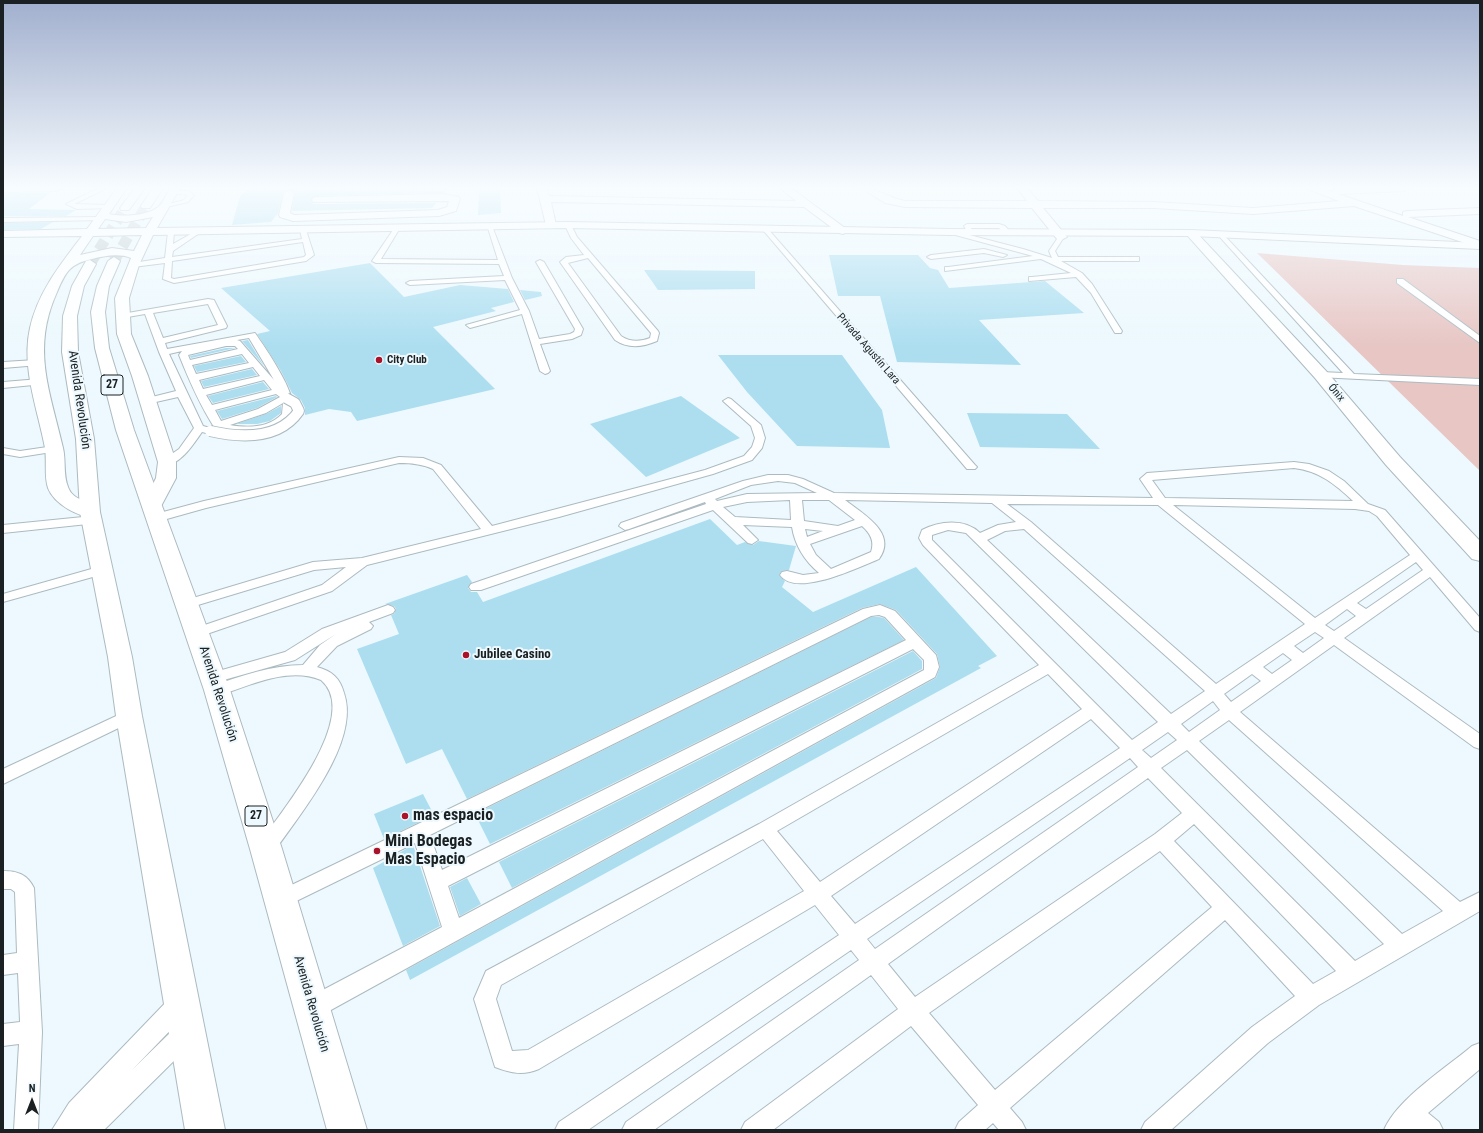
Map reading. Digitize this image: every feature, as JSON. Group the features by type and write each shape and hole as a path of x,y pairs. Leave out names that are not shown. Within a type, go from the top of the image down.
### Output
{"street":[{"path":"85,241 55,282 43,307 37,330 36,363 44,410 54,450 58,488 69,502 92,516"},
{"path":"144,241 135,260 122,298 122,316 124,334 167,462 166,478 154,512"},
{"name":"Ónix","path":"1197,241 1321,375 1393,462 1480,554"},
{"path":"1373,241 1479,245"},
{"path":"1467,241 1479,245"},
{"path":"69,262 103,254 125,252 135,260"},
{"name":"Avenida Revolución","path":"114,261 103,286 98,312 102,348 125,430 198,632 215,684 266,848 347,1130"},
{"name":"Avenida Revolución","path":"90,264 78,286 70,316 70,352 85,439 92,516 120,657 129,716 205,1130"}],"lane":[{"path":"170,241 167,279 180,281 306,259 310,255 306,241"},
{"path":"169,250 183,241"},
{"path":"135,260 168,260 268,241"},
{"path":"389,241 376,261 502,262"},
{"path":"495,241 508,278 525,310 545,371"},
{"path":"576,241 655,333 654,339 644,343 631,343 618,338 564,262 569,259 589,256"},
{"name":"Privada Agustín Lara","path":"775,241 971,468"},
{"path":"988,241 1042,258 1057,261 1136,259"},
{"path":"1057,241 1052,251 1057,261 1079,275 1090,286 1118,331"},
{"path":"1226,241 1352,377"},
{"path":"931,257 990,252 1018,261"},
{"path":"948,269 1042,258"},
{"path":"536,342 572,336 578,333 579,329 540,262"},
{"path":"1032,279 1079,275"},
{"path":"410,282 508,278"},
{"path":"1400,281 1480,340"},
{"path":"122,316 208,301 211,302 223,326 159,342"},
{"path":"470,325 525,310"},
{"path":"148,311 163,352 181,393 199,428"},
{"path":"163,352 252,335 285,397"},
{"path":"199,428 215,428 242,436 268,432 286,426 296,417 299,411 295,403 285,397 237,343 211,346 186,352 184,355 193,378 208,408 215,428"},
{"path":"3,365 36,363"},
{"path":"193,378 255,364"},
{"path":"1321,375 1480,382"},
{"path":"200,393 266,377"},
{"path":"3,385 40,382"},
{"path":"147,401 181,393"},
{"path":"208,408 285,397"},
{"path":"215,428 262,411 285,397"},
{"path":"188,604 313,566 362,562 709,472 748,458 757,448 760,438 756,425 728,401"},
{"path":"167,462 183,451 199,428"},
{"path":"3,451 20,454 54,450"},
{"path":"154,512 204,505 384,464 414,460 427,462 437,467 489,530"},
{"path":"1364,506 1334,478 1322,470 1309,466 1294,465 1151,475 1146,479 1160,501 1314,624 1336,638 1480,743"},
{"path":"473,584 711,502 760,479 776,477 796,480 833,497 873,528 880,548 878,553 874,556 807,581 797,580 787,575"},
{"path":"796,496 797,524 802,543 811,560 829,574"},
{"path":"711,502 747,498 796,496 995,500 1256,502 1364,506 1381,513 1480,627"},
{"path":"995,500 1027,525 1214,691 1230,712 1459,913"},
{"path":"711,502 752,540"},
{"path":"3,530 92,516"},
{"path":"732,521 797,524 838,530"},
{"path":"802,543 864,521"},
{"path":"980,539 994,529 1008,526 1027,525"},
{"path":"1352,973 927,542 925,538 926,533 934,528 955,526 970,530 1401,947"},
{"path":"567,1130 1418,554"},
{"path":"198,632 328,588 362,562"},
{"path":"3,598 102,570"},
{"path":"634,1130 1150,768 1186,740 1230,712 1271,681 1336,638 1394,595 1431,570"},
{"path":"1376,583 1394,595"},
{"path":"1346,602 1366,616"},
{"path":"280,900 868,612 880,610 890,614 931,659 932,667 930,673 453,930 312,1008"},
{"path":"215,684 290,656 327,632 389,613 331,642 315,658 307,671"},
{"path":"437,882 915,642"},
{"path":"1283,645 1302,660"},
{"path":"1050,666 765,829 493,978 485,999 503,1059 515,1063 531,1061 818,893 1093,710"},
{"path":"1252,666 1271,681"},
{"path":"215,684 274,672 307,671 326,676 335,687 340,701 338,722 331,746 319,768 266,848"},
{"path":"3,777 129,716"},
{"path":"753,1130 914,1011 1161,840 1194,814"},
{"path":"765,829 993,1107 1014,1130"},
{"path":"420,832 453,930"},
{"path":"1161,840 1311,997"},
{"path":"3,880 15,880 24,888 31,1032 26,1130"},
{"path":"1153,1130 1260,1034 1311,997 1480,901"},
{"path":"967,1130 1226,907"},
{"path":"3,965 27,961"},
{"path":"64,1130 77,1111 182,1002"},
{"path":"3,1035 31,1032"},
{"path":"87,1130 187,1032"},
{"path":"1403,1121 1479,1055"},
{"path":"1403,1121 1431,1130"}],"shaded area":[{"path":"1257,253 1403,265 1480,268 1480,471"}],"building":[{"path":"829,255 918,255 930,268 938,270 949,288 1045,281 1084,313 979,320 1021,365 897,362 880,296 838,296"},
{"name":"City Club","path":"370,263 404,297 460,285 508,289 514,302 491,308 496,311 433,327 495,389 357,421 351,412 329,409 305,415 305,408 301,400 292,393 281,371 257,334 270,331 221,288"},
{"path":"644,270 755,271 755,289 658,290"},
{"path":"520,290 541,292 542,296 525,300"},
{"path":"248,340 264,366 242,341"},
{"path":"226,348 235,348 191,358 190,356"},
{"path":"718,355 842,355 882,410 890,448 797,446 747,392"},
{"path":"241,356 246,362 197,372 194,366"},
{"path":"252,369 257,375 204,387 201,381"},
{"path":"263,382 269,389 213,403 208,396"},
{"path":"276,396 277,397 257,408 222,419 217,411"},
{"path":"681,396 740,438 646,477 590,424"},
{"path":"281,406 281,413 270,421 257,424 236,424 266,414"},
{"path":"967,413 1067,414 1100,449 980,447"},
{"path":"710,519 737,545 745,542 753,545 759,541 796,546 789,570 782,571 779,575 785,581 782,587 813,612 916,567 997,656 978,666 981,668 410,980 406,970 936,678 940,667 937,654 896,610 880,604 862,608 467,799 442,749 406,764 357,649 399,634 391,615 394,614 396,609 394,606 385,604 467,575 472,582 468,588 471,592 477,592 483,602"},
{"path":"871,617 884,618 904,640 490,844 475,814"},
{"path":"913,651 922,661 922,669 512,888 499,862"},
{"name":"mas espacio","path":"423,794 434,815 384,839 374,814"},
{"path":"413,845 440,926 403,946 373,868"},
{"path":"467,878 481,904 460,916 450,887"}],"tunnel":[{"path":"90,264 104,241"},
{"path":"114,261 126,241"}],"place":[{"name":"City Club","path":"379,360"},
{"name":"Jubilee Casino","path":"466,655"},
{"name":"mas espacio","path":"405,816"},
{"name":"Mini Bodegas Mas Espacio","path":"377,851"}]}
